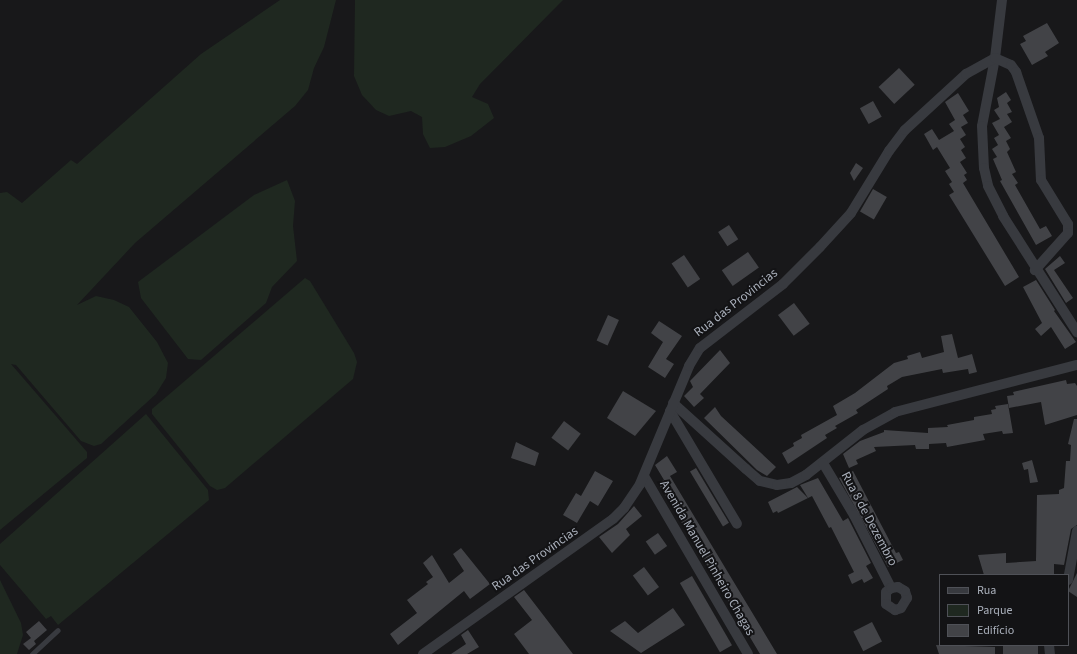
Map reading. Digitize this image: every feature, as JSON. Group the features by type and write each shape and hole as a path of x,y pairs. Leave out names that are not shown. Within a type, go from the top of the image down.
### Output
{"street":[{"path":"1002,0 995,58 982,126 984,168 995,203 1035,270 1076,330"},
{"path":"995,58 1011,65 1016,72 1039,138 1041,180 1068,224 1068,233 1035,270"},
{"name":"Rua das Provincias","path":"423,654 613,519 636,491 644,476 689,366 700,348 783,284 851,213 889,151 906,130 966,74 995,58"},
{"path":"672,407 760,481 777,485 792,483 823,463 863,430 895,412 1077,365"},
{"path":"672,407 737,524"},
{"name":"Rua 8 de Dezembro","path":"823,463 854,515 891,588"},
{"name":"Avenida Manuel Pinheiro Chagas","path":"644,476 748,654"},
{"path":"1069,574 1077,531"}],"lane":[{"path":"32,654 58,630"}],"green space":[{"path":"280,0 336,0 324,47 314,68 308,90 295,106 135,243 77,305 96,296 114,300 129,307 157,342 168,363 166,378 156,394 101,444 94,446 81,441 16,365 11,364 87,452 87,458 0,530 0,193 7,192 22,203 71,160 77,164 201,54"},
{"path":"355,0 563,0 480,84 472,97 488,104 494,118 471,136 445,147 430,148 423,134 422,117 411,111 389,116 376,110 362,95 354,76"},
{"path":"287,180 295,201 293,226 297,261 272,287 266,303 201,360 188,359 141,298 138,282 254,195"},
{"path":"305,278 310,281 354,353 357,362 353,379 225,488 217,490 210,486 152,414 152,409"},
{"path":"146,414 208,490 209,500 58,625 51,616 46,619 0,565 0,544"},
{"path":"0,580 21,623 23,635 17,654 0,654"}],"building":[{"path":"1047,23 1059,43 1045,52 1048,56 1032,65 1020,44 1026,41 1023,36"},
{"path":"899,68 915,85 894,104 879,87"},
{"path":"1006,92 1011,100 1007,103 1012,112 1007,114 1012,122 1004,127 1011,138 1006,141 1010,149 1007,152 1016,172 1012,174 1018,183 1015,185 1040,229 1046,226 1052,236 1036,245 1000,181 1002,180 993,159 997,157 992,149 998,145 994,138 999,135 992,123 1000,119 994,110 999,107 997,98"},
{"path":"958,93 969,111 963,115 968,123 961,127 966,135 960,139 965,147 961,150 966,158 960,162 967,173 964,175 967,180 963,183 1019,277 1005,286 949,195 954,192 949,184 952,182 945,171 950,168 937,147 933,150 924,134 932,129 939,140 954,131 949,124 955,120 945,102"},
{"path":"873,101 882,117 869,124 860,108"},
{"path":"856,163 863,168 854,181 850,173"},
{"path":"873,189 887,197 874,220 860,212"},
{"path":"729,225 738,239 727,246 718,232"},
{"path":"748,252 759,268 733,286 722,270"},
{"path":"684,255 700,279 688,287 672,263"},
{"path":"1060,256 1065,263 1054,270 1073,298 1066,303 1045,269"},
{"path":"1036,280 1055,310 1054,311 1076,342 1065,349 1051,327 1041,336 1035,329 1042,323 1023,287"},
{"path":"794,303 810,324 794,336 778,315"},
{"path":"608,315 619,320 608,345 597,341"},
{"path":"659,321 682,336 666,359 674,364 665,378 648,367 663,342 651,333"},
{"path":"952,334 958,358 972,354 977,372 969,374 968,369 943,373 942,369 902,377 887,386 888,389 856,410 858,413 835,426 837,428 825,435 827,438 788,464 782,453 794,446 793,443 802,438 801,435 837,415 833,406 855,393 894,363 908,359 907,356 920,352 922,358 944,352 941,336"},
{"path":"720,350 730,363 700,394 704,398 694,407 684,396 693,387 690,381"},
{"path":"1066,380 1067,384 1075,383 1077,386 1077,415 1045,425 1041,402 1009,408 1007,396 1014,395 1013,392"},
{"path":"623,391 656,411 635,436 607,418"},
{"path":"1008,404 1013,433 1003,434 1002,431 983,434 985,440 947,447 946,443 929,444 929,449 916,449 915,445 874,447 876,451 856,460 858,464 849,468 843,454 860,441 884,432 884,430 928,433 928,428 948,427 947,425 974,420 974,417 992,414 991,410 996,409 995,406"},
{"path":"715,407 721,416 776,467 767,476 757,470 704,418"},
{"path":"1074,419 1077,419 1077,525 1071,529 1064,565 1054,564 1054,574 984,574 978,555 1006,553 1006,563 1036,561 1037,495 1059,494 1059,490 1064,488 1066,461 1070,461 1071,445 1068,444"},
{"path":"564,421 581,434 568,450 551,438"},
{"path":"516,442 539,453 535,466 511,458"},
{"path":"667,456 677,472 670,476 777,654 760,654 658,483 664,480 655,465"},
{"path":"1032,460 1038,482 1030,483 1028,469 1024,470 1022,463"},
{"path":"696,468 729,523 723,526 690,472"},
{"path":"595,471 613,481 598,506 590,501 577,523 563,515 576,493 581,496"},
{"path":"853,471 896,553 899,552 903,560 888,567 839,478"},
{"path":"818,478 843,521 848,518 871,563 866,566 873,578 864,583 862,579 852,584 848,575 854,572 831,527 829,528 812,496 808,498 800,485"},
{"path":"797,487 808,498 778,513 777,511 773,513 768,502"},
{"path":"634,506 642,516 626,529 630,535 612,553 599,537 618,524"},
{"path":"658,533 667,546 655,555 646,542"},
{"path":"461,548 490,584 470,599 464,591 398,645 390,634 417,613 407,600 428,584 426,582 433,577 423,563 432,555 449,583 464,571 453,554"},
{"path":"644,567 659,587 648,595 633,575"},
{"path":"1077,573 1077,597 1069,592"},
{"path":"692,576 732,645 720,652 680,583"},
{"path":"524,590 573,654 529,654 514,634 532,620 514,597"},
{"path":"673,608 685,625 641,653 610,631 625,621 638,633"},
{"path":"39,621 47,630 34,641 36,644 29,650 23,644 31,638 26,632"},
{"path":"872,622 882,642 863,651 853,632"},
{"path":"468,630 479,647 467,654 451,654 466,644 461,635"},
{"path":"936,645 995,647 995,654 939,654"},
{"path":"1003,646 1038,646 1038,654 1003,654"}]}
